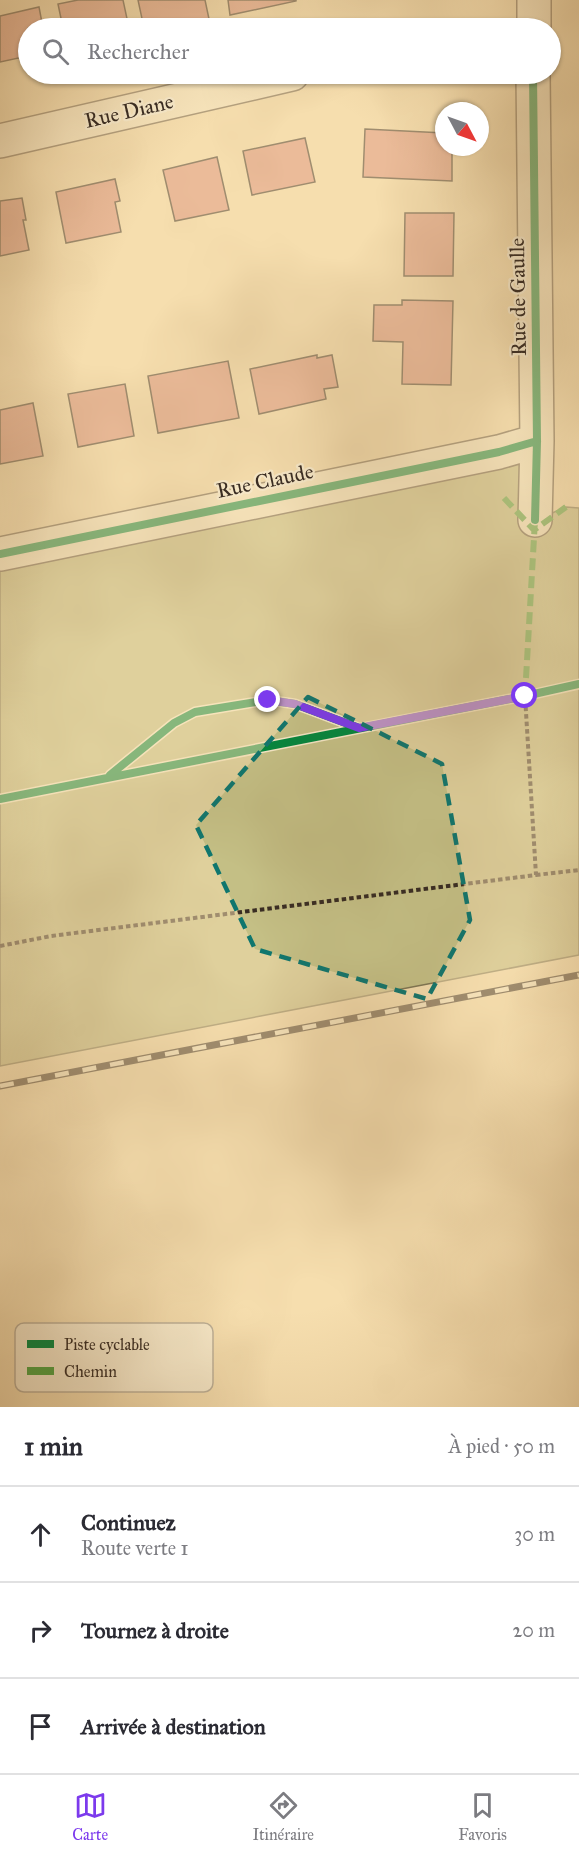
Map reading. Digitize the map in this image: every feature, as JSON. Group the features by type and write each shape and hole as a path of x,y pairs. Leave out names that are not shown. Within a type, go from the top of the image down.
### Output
{"street":[{"path":"534,0 534,18"},
{"name":"Rue Diane","path":"0,141 248,84"},
{"name":"Rue de Gaulle","path":"533,84 537,441 535,520"},
{"name":"Rue Claude","path":"0,554 499,452 537,441"}],"path":[{"path":"513,698 535,693"},
{"path":"525,696 536,875"},
{"path":"0,946 51,936 579,870"}],"highlighted area":[{"path":"308,697 442,764 470,920 427,999 255,949 196,825"}],"shaded area":[{"path":"537,441 536,520 566,507 579,508 579,955 0,1066 0,554"}],"building":[{"path":"78,0 123,0 127,18 61,18 58,4"},
{"path":"138,0 205,0 209,18 142,18"},
{"path":"228,0 296,0 296,1 230,15"},
{"path":"39,7 41,18 18,18 18,58 0,62 0,16"},
{"path":"365,129 435,133 435,156 452,156 452,181 363,177"},
{"path":"305,138 315,182 252,195 243,151"},
{"path":"217,157 229,210 175,221 163,170"},
{"path":"115,179 120,201 115,202 121,232 66,243 56,192"},
{"path":"22,198 26,220 23,220 29,250 0,256 0,201"},
{"path":"405,213 454,213 453,276 404,276"},
{"path":"402,300 453,301 451,385 402,384 403,342 373,341 374,305 402,305"},
{"path":"317,355 317,358 332,355 338,387 324,389 326,399 259,414 250,369"},
{"path":"228,361 239,418 158,433 148,376"},
{"path":"125,384 134,436 78,447 68,394"},
{"path":"33,403 43,456 0,464 0,410"}],"railway":[{"path":"0,1086 579,975"}],"marked path":[{"path":"504,498 534,530 566,507"},
{"path":"525,696 535,520"}],"cycle path":[{"path":"533,84 537,441 535,520"},
{"path":"0,554 499,452 537,441"},
{"path":"0,799 579,684"},
{"path":"110,775 174,723 195,712 268,700 295,704 359,728"}],"route":[{"path":"268,700 295,704 359,728 525,696"}]}
